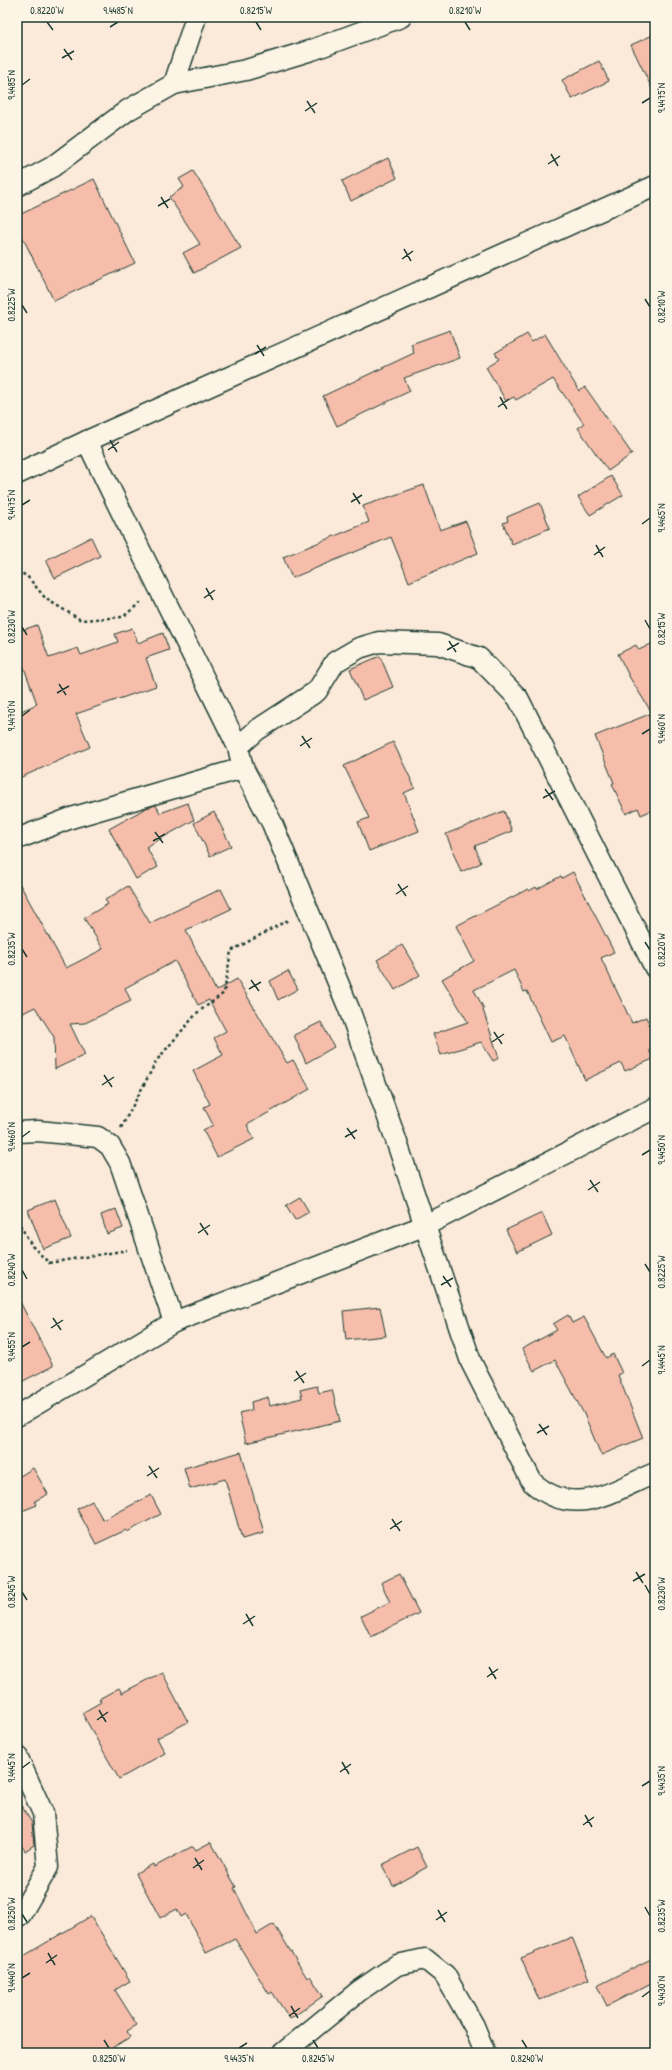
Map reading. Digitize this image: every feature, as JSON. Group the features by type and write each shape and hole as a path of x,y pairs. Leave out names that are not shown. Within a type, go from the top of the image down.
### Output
{"street":[{"path":"174,84 196,17"},
{"path":"17,186 52,167 128,110 174,84 246,70 312,50 401,17"},
{"path":"17,474 87,441 655,186"},
{"path":"87,441 132,536 159,586 238,747 243,768 272,823 349,1009 426,1225 471,1362 532,1482 542,1491 558,1499 584,1501 611,1494 655,1473"},
{"path":"238,747 257,730 317,691 335,662 359,648 379,642 438,644 479,658 518,698 655,968"},
{"path":"17,839 71,818 243,768"},
{"path":"17,1416 174,1322 426,1225 655,1108"},
{"path":"17,1132 38,1132 98,1137 110,1146 120,1163 174,1322"},
{"path":"17,1756 43,1813 48,1867 21,1914 17,1917"},
{"path":"283,2053 359,1991 397,1965 425,1959 445,1975 474,2026 485,2053"}],"path":[{"path":"17,571 27,576 46,599 81,620 123,617 159,586"},
{"path":"110,1146 134,1106 157,1060 197,1013 224,993 230,951 308,909"},
{"path":"17,1220 32,1246 49,1263 149,1247"}],"building":[{"path":"655,34 655,95 631,45"},
{"path":"599,61 609,81 572,99 562,80"},
{"path":"388,158 397,178 351,201 342,181"},
{"path":"193,171 241,248 194,273 183,253 200,244 169,197 184,187 179,179"},
{"path":"94,179 135,263 54,301 17,226 17,216"},
{"path":"450,330 460,358 404,378 410,391 337,426 323,396 414,353 411,344"},
{"path":"527,334 532,342 545,334 579,391 585,387 632,454 608,471 578,428 584,424 553,379 516,400 514,397 506,401 486,367 499,359 495,353"},
{"path":"611,476 623,495 590,515 578,497"},
{"path":"424,485 440,530 466,521 478,553 409,582 391,537 292,578 283,557 369,522 363,506"},
{"path":"540,503 550,528 512,544 503,523 508,521 507,517"},
{"path":"91,537 100,556 55,578 46,560"},
{"path":"37,625 49,658 78,648 81,655 118,642 115,634 132,628 138,643 163,633 169,650 146,658 156,686 76,714 90,747 17,779 17,713 37,704 17,648 17,632"},
{"path":"655,642 655,809 641,815 638,808 626,814 612,784 614,783 595,736 652,713 630,678 618,654 636,645 639,650"},
{"path":"380,656 393,687 363,700 350,669"},
{"path":"393,742 415,788 404,793 419,831 369,851 358,822 369,818 344,766"},
{"path":"188,803 194,820 146,847 158,867 136,879 109,829 146,808 156,805 160,813"},
{"path":"504,811 512,831 475,846 481,863 461,872 446,834"},
{"path":"214,812 231,846 210,856 194,823"},
{"path":"573,872 614,952 601,958 632,1023 646,1017 655,1037 655,1047 649,1050 653,1059 625,1071 621,1063 585,1080 565,1036 551,1042 527,991 524,992 514,970 474,990 484,1009 483,1010 499,1058 493,1061 481,1042 441,1055 433,1034 468,1022 442,979 474,961 456,926 528,889 529,891 536,887 537,889 561,876 562,878"},
{"path":"17,879 66,968 103,949 84,918 108,904 105,900 128,886 150,923 221,889 231,909 186,930 216,991 237,979 287,1063 293,1060 310,1089 247,1125 254,1139 217,1157 203,1130 213,1125 204,1107 210,1104 193,1071 223,1055 214,1038 226,1031 209,1000 198,1005 175,961 125,988 131,1001 85,1023 70,1024 85,1055 55,1069 54,1037 35,1007 17,1016"},
{"path":"402,945 420,975 395,990 377,960"},
{"path":"288,971 298,989 278,1000 270,981"},
{"path":"321,1022 334,1047 306,1063 294,1035"},
{"path":"300,1197 309,1212 295,1220 286,1205"},
{"path":"55,1199 71,1238 43,1249 28,1210"},
{"path":"116,1209 123,1228 107,1234 101,1215"},
{"path":"542,1213 552,1235 517,1252 506,1230"},
{"path":"17,1296 53,1366 17,1384"},
{"path":"380,1307 386,1336 346,1340 343,1311"},
{"path":"568,1315 572,1323 584,1317 606,1358 613,1354 622,1373 618,1375 643,1438 601,1455 584,1414 555,1360 534,1371 522,1349 557,1330 553,1324"},
{"path":"317,1386 319,1393 332,1390 340,1421 246,1443 239,1413 252,1410 251,1402 268,1397 270,1406 302,1398 300,1390"},
{"path":"241,1452 264,1533 242,1539 225,1479 190,1489 184,1468"},
{"path":"33,1468 48,1494 35,1501 37,1505 17,1513 17,1478"},
{"path":"151,1495 161,1514 127,1532 126,1530 96,1544 77,1509 92,1501 103,1520"},
{"path":"399,1574 419,1613 371,1637 361,1616 390,1602 381,1583"},
{"path":"162,1672 188,1722 157,1738 165,1753 119,1779 82,1713 101,1702 99,1699 119,1688 122,1693"},
{"path":"17,1799 32,1823 34,1845 25,1851 17,1839"},
{"path":"211,1842 236,1887 234,1888 257,1934 274,1924 307,1978 310,1976 323,1996 290,2019 272,1992 269,1994 235,1939 206,1953 186,1914 181,1917 177,1909 160,1918 136,1873 153,1864 154,1867 193,1846 196,1850"},
{"path":"417,1847 427,1867 393,1886 382,1865"},
{"path":"91,1916 130,1981 115,1990 137,2025 127,2031 130,2037 104,2053 17,2053 17,1960"},
{"path":"572,1937 589,1979 539,2000 521,1958"},
{"path":"655,1957 655,1981 607,2006 597,1986"}]}
